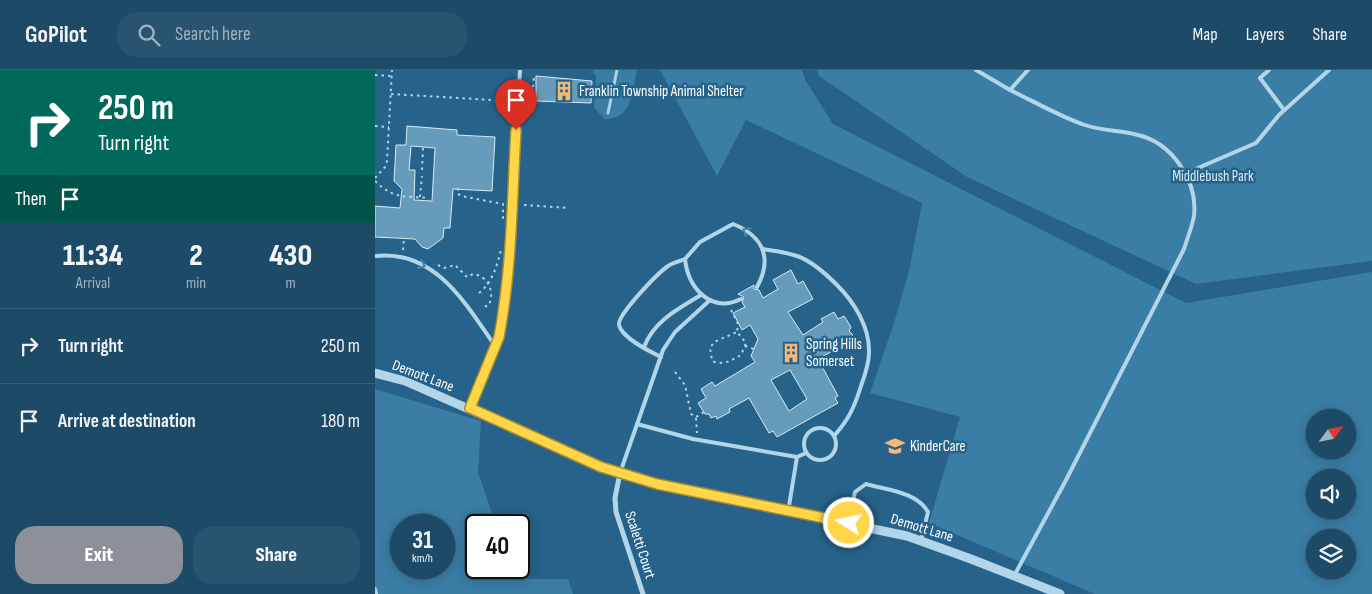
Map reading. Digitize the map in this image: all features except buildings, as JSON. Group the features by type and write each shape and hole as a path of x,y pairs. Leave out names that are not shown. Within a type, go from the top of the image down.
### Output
{"street":[{"name":"Demott Lane","path":"375,372 470,408 601,467 657,484 849,523 921,541 1059,594"},
{"name":"Scaletti Court","path":"620,473 615,498 616,512 643,594"}],"lane":[{"path":"470,408 495,346 501,325 509,252 520,70"},
{"path":"975,70 1009,90 1082,124 1103,130 1139,135 1159,143 1180,162 1192,190 1194,216 1184,249 1065,482 1014,576"},
{"path":"1009,90 1028,70"},
{"path":"1269,70 1260,78 1284,110"},
{"path":"1185,174 1256,142 1284,110 1329,70"},
{"path":"661,357 625,334 619,326 619,321 627,308 668,266 685,259 700,242 733,224 746,229 756,238 763,249 764,269 757,287"},
{"path":"763,249 797,256 811,263 830,277 845,293 855,306 863,322 868,338 868,365 849,419 834,436"},
{"path":"375,256 407,259 433,270 458,292 495,346"},
{"path":"685,259 687,273 692,285 701,295 710,300 723,303 741,299"},
{"path":"644,347 647,338 663,318 701,295"},
{"path":"620,473 661,357 675,332 710,300"},
{"path":"637,424 699,440 797,457 806,452"},
{"path":"820,428 826,429 834,436 836,441 834,452 826,459 816,459 806,452 805,439 810,431 820,428"},
{"path":"788,512 797,457"},
{"path":"849,523 855,492 866,484 903,494 923,503 928,512 921,541"},
{"path":"375,590 377,594"}],"path":[{"path":"392,70 387,161 385,167 375,180 391,194 428,198"},
{"path":"375,75 392,76"},
{"path":"532,100 534,76"},
{"path":"391,94 509,101"},
{"path":"375,126 389,127"},
{"path":"422,170 423,147"},
{"path":"420,197 421,176"},
{"path":"458,188 457,193 461,196 503,204 503,222"},
{"path":"523,205 569,208"},
{"path":"403,250 404,238"},
{"path":"479,293 488,284 501,249"},
{"path":"434,262 444,268 455,265 467,277 473,274 480,275 488,284 491,299 489,305 484,307"},
{"path":"731,310 738,324 737,332 747,343 741,355 726,362 718,363 712,361 710,348 714,342 737,332"},
{"path":"745,346 754,349"},
{"path":"675,372 685,385 691,414 696,417"},
{"path":"696,417 704,412"},
{"path":"696,417 699,440"}],"green space":[{"path":"593,70 637,70 630,103 621,114 614,118 605,119 594,108 596,75 593,74"},
{"path":"660,70 802,70 806,81 833,124 1186,303 1372,272 1372,594 1095,594 929,523 960,417 870,393 894,323 909,271 922,203 746,120 717,176"},
{"name":"Middlebush Park","path":"817,70 1372,70 1372,261 1196,284 967,177 819,76"},
{"path":"375,389 481,421 478,472 492,514 465,514 465,579 568,579 573,594 375,594"}],"waterway":[{"path":"608,113 617,70"}],"place":[{"name":"Franklin Township Animal Shelter","path":"564,91"},
{"name":"Spring Hills Somerset","path":"791,353"},
{"name":"KinderCare","path":"895,446"}],"route":[{"path":"516,130 509,252 501,325 499,337 470,408 601,467 657,484 849,523"}]}
